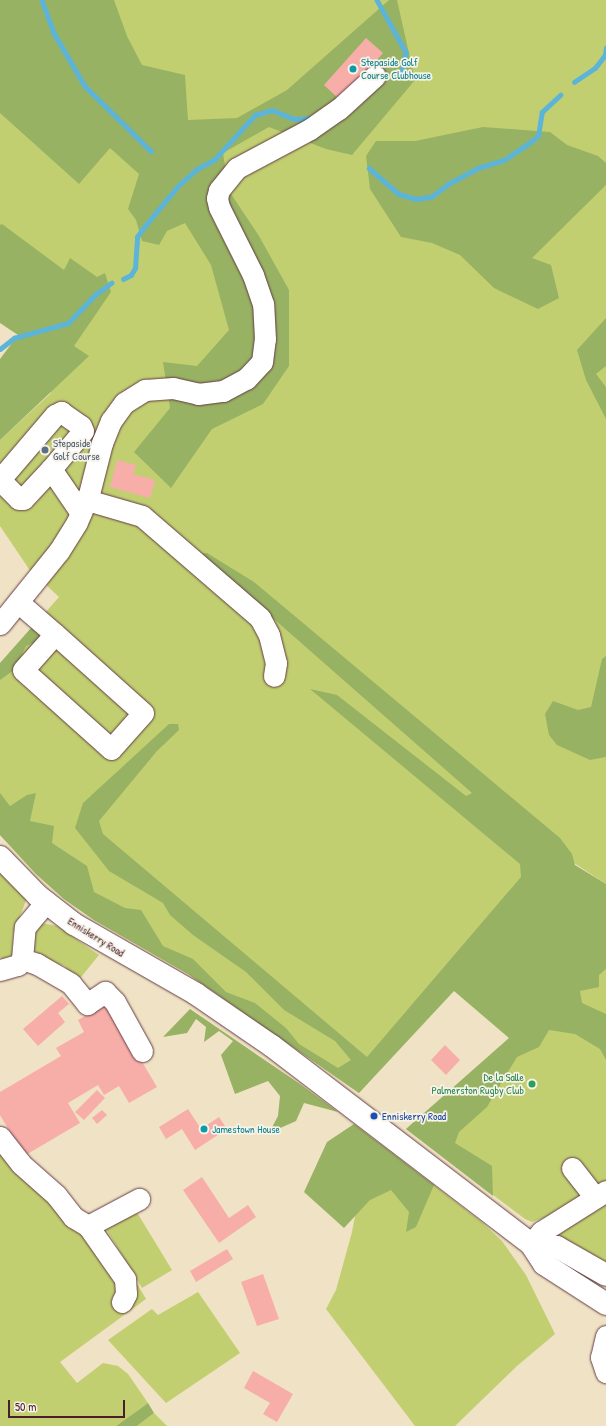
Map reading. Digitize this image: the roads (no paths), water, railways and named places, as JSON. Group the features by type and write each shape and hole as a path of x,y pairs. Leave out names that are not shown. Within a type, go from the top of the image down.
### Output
{"main road":[{"name":"Enniskerry Road","path":"0,857 46,902 105,944 196,994 272,1046 531,1244 544,1264 606,1304"},
{"path":"531,1244 557,1247 606,1275"}],"street":[{"path":"0,624 59,551 84,507 102,443 111,421 124,403 145,390 173,388 198,394 223,391 246,379 262,362 265,339 263,304 253,275 219,207 217,198 219,190 237,168 310,129 339,109 375,76"},
{"path":"51,469 84,507 142,516 260,618 269,635 276,663 274,676"},
{"path":"18,602 55,634 143,713 111,749 23,670 55,634"},
{"path":"0,970 18,965 22,959 25,927 46,902"},
{"path":"22,959 37,964 71,984 87,1004 105,992 115,1002 142,1051"},
{"path":"0,1137 21,1164 56,1195 74,1217 88,1226 126,1279 126,1294 122,1302"},
{"path":"531,1244 541,1232 601,1194 572,1168"},
{"path":"88,1226 139,1199"},
{"path":"606,1336 601,1357 606,1372"}],"waterway":[{"path":"42,0 54,33 85,86 151,151"},
{"path":"377,0 406,52 402,73"},
{"path":"574,82 595,68 605,55 606,48"},
{"path":"369,168 399,194 416,199 431,197 448,184 478,168 504,160 538,136 542,112 560,95"},
{"path":"123,279 131,275 135,268 137,237 141,231 178,186 197,169 214,160 255,115 272,110 294,119 311,118"},
{"path":"0,349 14,338 68,323 96,294 111,283"}],"place":[{"name":"Stepaside Golf Course Clubhouse","path":"353,69"},
{"name":"Stepaside Golf Course","path":"45,450"},
{"name":"De la Salle Palmerston Rugby Club","path":"532,1084"},
{"name":"Enniskerry Road","path":"374,1116"},
{"name":"Jamestown House","path":"204,1129"}]}
